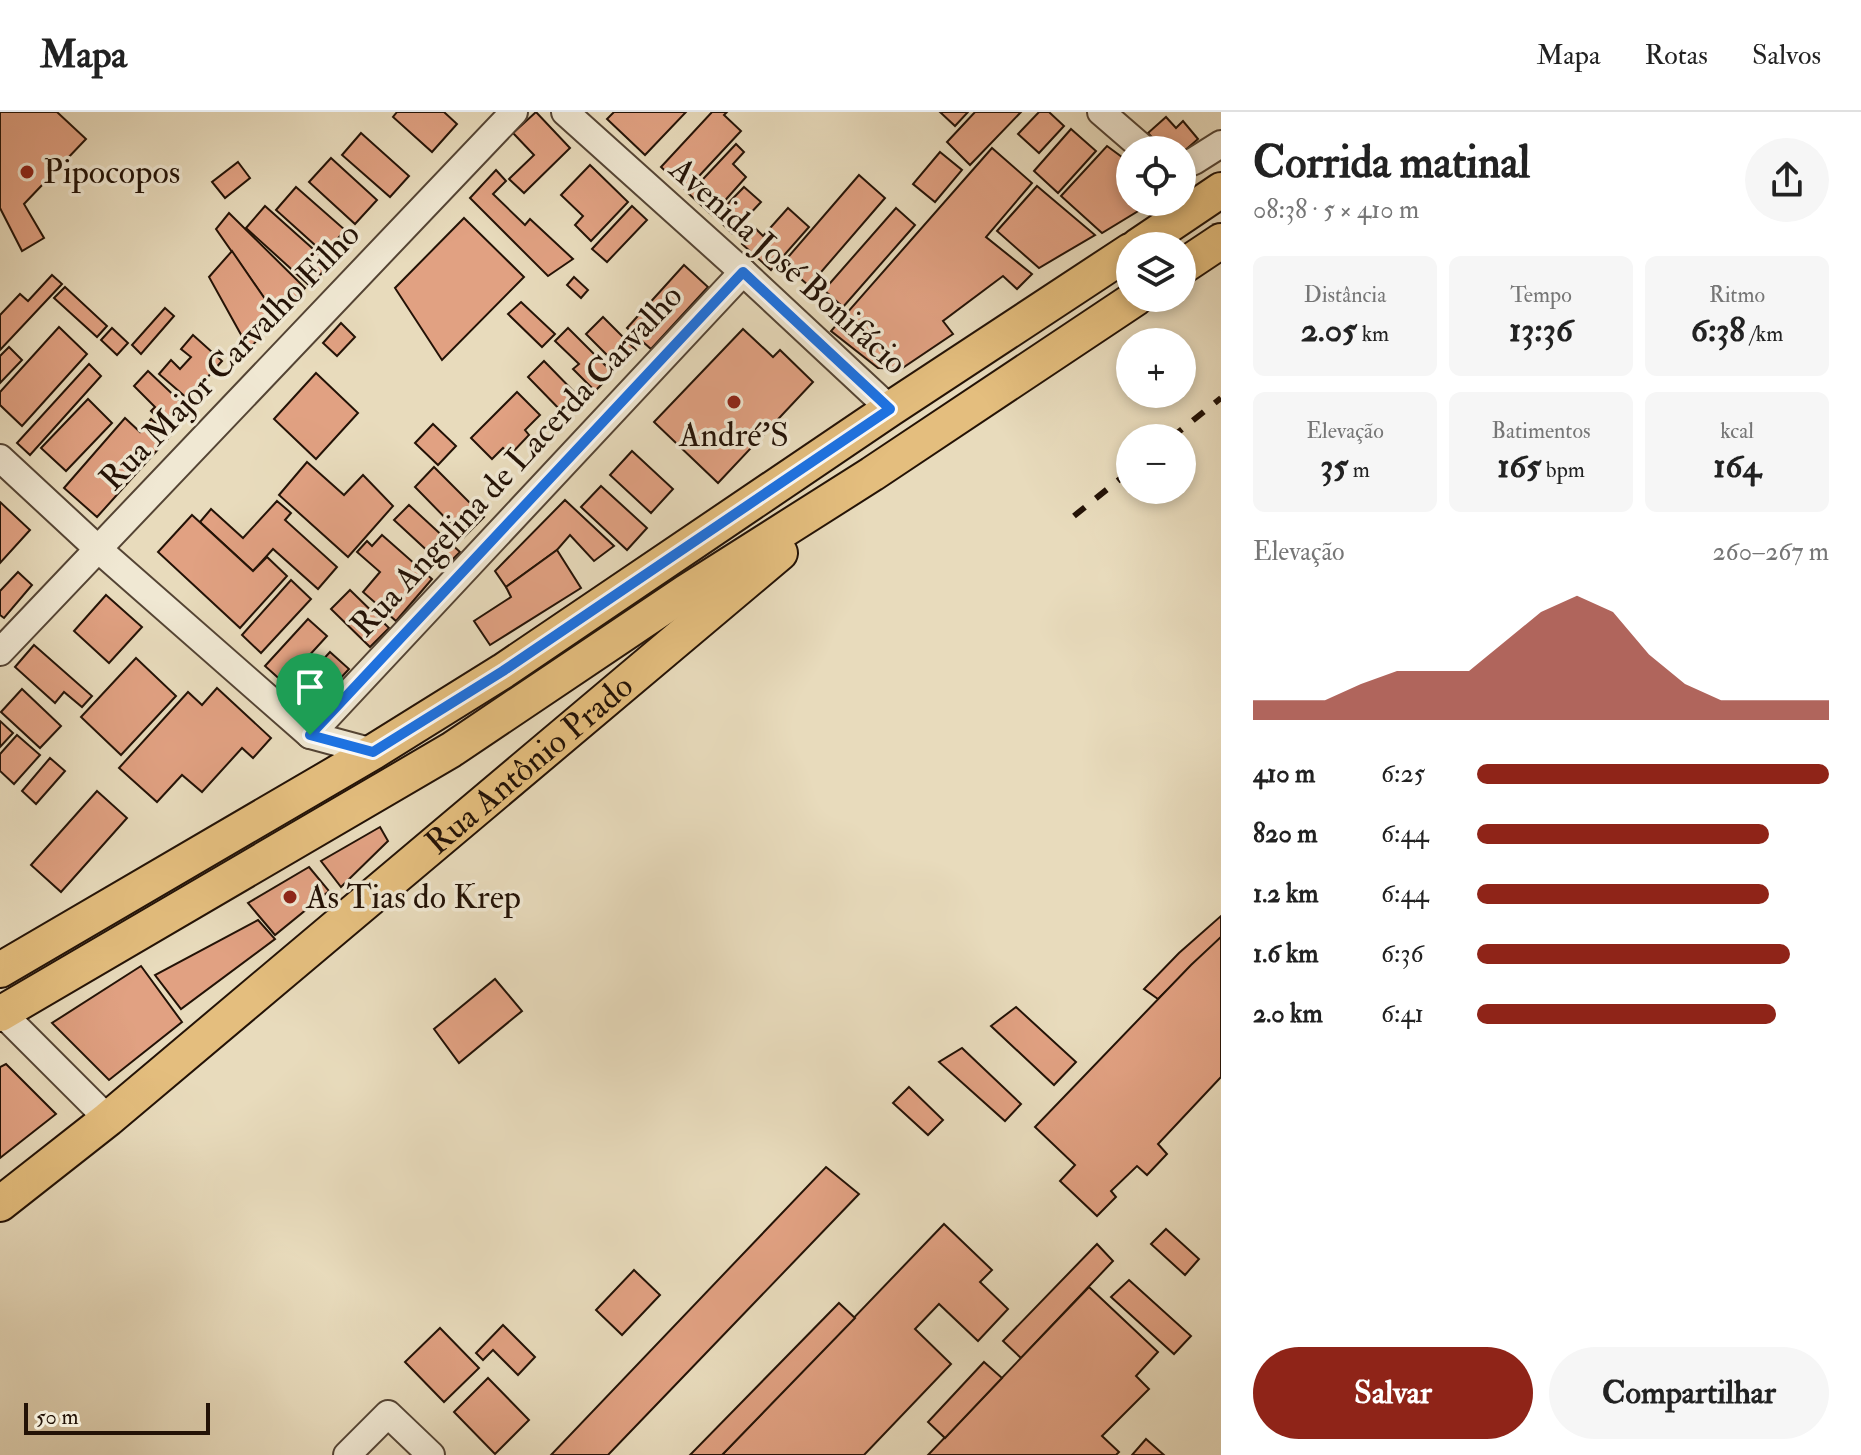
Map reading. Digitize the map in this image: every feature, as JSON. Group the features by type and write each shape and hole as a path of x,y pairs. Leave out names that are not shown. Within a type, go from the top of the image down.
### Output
{"main road":[{"path":"1155,232 1203,191"},
{"path":"1196,258 1221,241"},
{"path":"0,970 373,752 503,671 1116,260"},
{"path":"1,1014 451,750 686,592 872,474 1116,311"},
{"name":"Rua Antônio Prado","path":"0,1204 108,1119 872,474"}],"street":[{"name":"Rua Major Carvalho Filho","path":"0,652 514,112"},
{"name":"Avenida José Bonifácio","path":"565,112 890,409"},
{"path":"1101,112 1129,136"},
{"path":"1196,160 1221,144"},
{"name":"Rua Angelina de Lacerda Carvalho","path":"310,735 743,272"},
{"path":"0,458 97,548 310,735 373,752"},
{"path":"1,1014 108,1119"},
{"path":"347,1455 388,1414 431,1455"}],"building":[{"name":"Pipocopos","path":"0,112 57,112 86,139 24,204 44,238 22,251 0,208"},
{"path":"397,112 444,112 457,124 432,152 393,117"},
{"path":"536,112 570,148 524,193 509,179 534,155 513,133"},
{"path":"614,112 686,112 645,155 607,119"},
{"path":"712,112 727,112 724,115 741,131 686,190 661,167"},
{"path":"940,112 968,112 955,126"},
{"path":"975,112 1021,112 970,165 947,142"},
{"path":"1039,112 1049,112 1064,126 1039,153 1018,134"},
{"path":"1166,117 1176,128 1183,121 1196,136 1151,136 1148,133"},
{"path":"1071,129 1096,151 1058,193 1034,171"},
{"path":"361,133 409,176 390,197 342,155"},
{"path":"736,144 744,152 733,164 746,177 712,215 689,194"},
{"path":"1107,146 1116,153 1116,216 1130,216 1102,233 1061,196"},
{"path":"992,148 1032,183 986,237 1032,274 1017,289 1003,276 943,321 953,334 901,369 878,368 831,331"},
{"path":"940,152 962,170 935,202 913,184"},
{"path":"331,158 377,200 355,224 309,182"},
{"path":"238,162 250,178 225,198 212,182"},
{"path":"590,165 628,202 591,241 575,225 583,216 561,195"},
{"path":"496,170 506,181 493,194 525,225 530,219 573,259 548,276 470,198"},
{"path":"859,175 885,198 809,286 783,263"},
{"path":"1037,186 1095,235 1039,268 997,231"},
{"path":"296,187 345,230 325,254 276,210"},
{"path":"744,187 761,202 732,233 715,217"},
{"path":"265,206 330,264 310,286 246,228"},
{"path":"632,206 647,220 607,262 592,249"},
{"path":"788,208 809,227 771,270 742,244 756,229 763,236"},
{"path":"896,208 915,225 843,307 824,290"},
{"path":"229,213 305,288 278,318 216,229"},
{"path":"464,218 524,277 442,360 395,288"},
{"path":"232,251 278,318 249,349 209,277"},
{"path":"684,265 708,287 651,349 627,328"},
{"path":"52,275 62,284 0,350 0,315 20,294 28,301"},
{"path":"574,277 588,290 581,298 567,285"},
{"path":"65,287 107,326 97,337 54,298"},
{"path":"521,302 555,334 542,347 508,314"},
{"path":"165,308 174,316 141,354 132,345"},
{"path":"603,317 636,350 619,367 586,334"},
{"path":"341,323 355,337 337,356 323,343"},
{"path":"59,327 87,354 22,426 0,405 0,392"},
{"path":"112,328 128,343 117,355 101,340"},
{"path":"568,328 613,373 595,391 573,369 579,364 555,341"},
{"name":"André'S","path":"743,329 773,357 780,350 813,382 718,483 654,422"},
{"path":"193,335 222,361 188,399 159,374 171,360 180,369 191,357 181,349"},
{"path":"9,347 22,360 0,383 0,356"},
{"path":"544,361 584,402 568,418 528,377"},
{"path":"89,364 101,376 30,455 17,443"},
{"path":"148,371 182,403 163,423 151,411 155,407 134,386"},
{"path":"316,373 358,413 316,459 274,419"},
{"path":"517,392 540,415 525,430 529,435 510,455 503,448 492,459 471,438"},
{"path":"88,399 112,423 66,471 41,448"},
{"path":"125,418 140,432 151,419 170,436 97,517 64,488"},
{"path":"433,424 456,446 438,465 415,443"},
{"path":"632,451 673,489 651,513 610,475"},
{"path":"307,462 344,495 363,475 393,506 348,557 279,495"},
{"path":"434,467 484,517 464,537 415,487"},
{"path":"601,486 647,528 627,550 581,507"},
{"path":"565,500 614,546 594,561 570,535 557,550 506,587 495,571"},
{"path":"277,501 291,513 285,520 337,567 318,589 273,549 253,571 200,522 211,509 243,538"},
{"path":"0,502 30,530 0,563"},
{"path":"409,505 460,552 445,567 394,520"},
{"path":"192,515 253,571 267,557 287,576 240,628 158,552"},
{"path":"382,535 432,579 396,621 363,592 380,572 357,552 367,541 372,546"},
{"path":"557,550 581,588 490,645 474,621 511,597 506,587"},
{"path":"18,572 32,585 4,618 0,615 0,591"},
{"path":"291,580 311,599 261,653 242,635"},
{"path":"350,590 389,628 370,647 331,609"},
{"path":"106,595 142,627 109,663 74,631"},
{"path":"308,619 327,636 284,683 265,666"},
{"path":"34,645 92,696 82,707 64,692 55,703 15,667"},
{"path":"330,652 349,669 314,707 295,690"},
{"path":"136,658 176,696 121,755 81,717"},
{"path":"217,688 271,738 253,758 242,748 202,792 182,775 157,802 119,768 188,692 202,705"},
{"path":"22,689 61,726 40,748 1,712"},
{"path":"0,721 13,733 0,747"},
{"path":"17,735 40,755 14,784 0,771 0,754"},
{"path":"50,758 65,771 36,804 22,791"},
{"path":"97,791 127,818 61,892 31,865"},
{"path":"380,827 388,841 341,887 321,861"},
{"name":"As Tias do Krep","path":"309,867 329,891 275,935 248,903"},
{"path":"1221,916 1221,937 1158,999 1144,989 1179,953"},
{"path":"258,920 275,939 181,1009 155,975"},
{"path":"1221,937 1221,1077 1158,1144 1167,1154 1147,1175 1137,1166 1111,1191 1116,1197 1097,1216 1060,1181 1075,1165 1035,1127"},
{"path":"141,966 182,1022 109,1080 52,1023"},
{"path":"495,979 522,1011 459,1063 434,1029"},
{"path":"1016,1007 1076,1062 1054,1085 991,1026"},
{"path":"962,1048 1021,1104 1005,1121 939,1062"},
{"path":"6,1064 56,1114 0,1158 0,1067"},
{"path":"909,1087 943,1120 928,1135 893,1103"},
{"path":"826,1167 859,1194 608,1455 551,1455"},
{"path":"944,1224 992,1270 980,1282 1008,1309 978,1341 939,1304 915,1329 951,1364 864,1455 722,1455"},
{"path":"1166,1229 1199,1259 1185,1275 1151,1244"},
{"path":"1097,1244 1113,1261 1021,1358 1003,1341"},
{"path":"634,1270 660,1295 622,1335 596,1310"},
{"path":"1129,1280 1191,1336 1174,1354 1111,1297"},
{"path":"1089,1287 1158,1352 1136,1376 1149,1389 1102,1436 1119,1452 1116,1455 928,1455"},
{"path":"839,1303 855,1318 722,1455 690,1455"},
{"path":"503,1325 535,1357 518,1375 493,1350 483,1360 476,1353"},
{"path":"440,1328 479,1368 444,1402 405,1362"},
{"path":"984,1362 1002,1378 945,1438 928,1422"},
{"path":"488,1378 529,1420 495,1454 454,1412"},
{"path":"1146,1439 1164,1455 1132,1455"}],"railway":[{"path":"1188,424 1221,398"},
{"path":"1074,516 1116,482"}],"place":[{"name":"Pipocopos","path":"27,172"},
{"name":"André'S","path":"734,402"},
{"name":"As Tias do Krep","path":"290,897"}],"route":[{"path":"743,272 890,409 503,671 373,752 310,735 743,272"}]}
